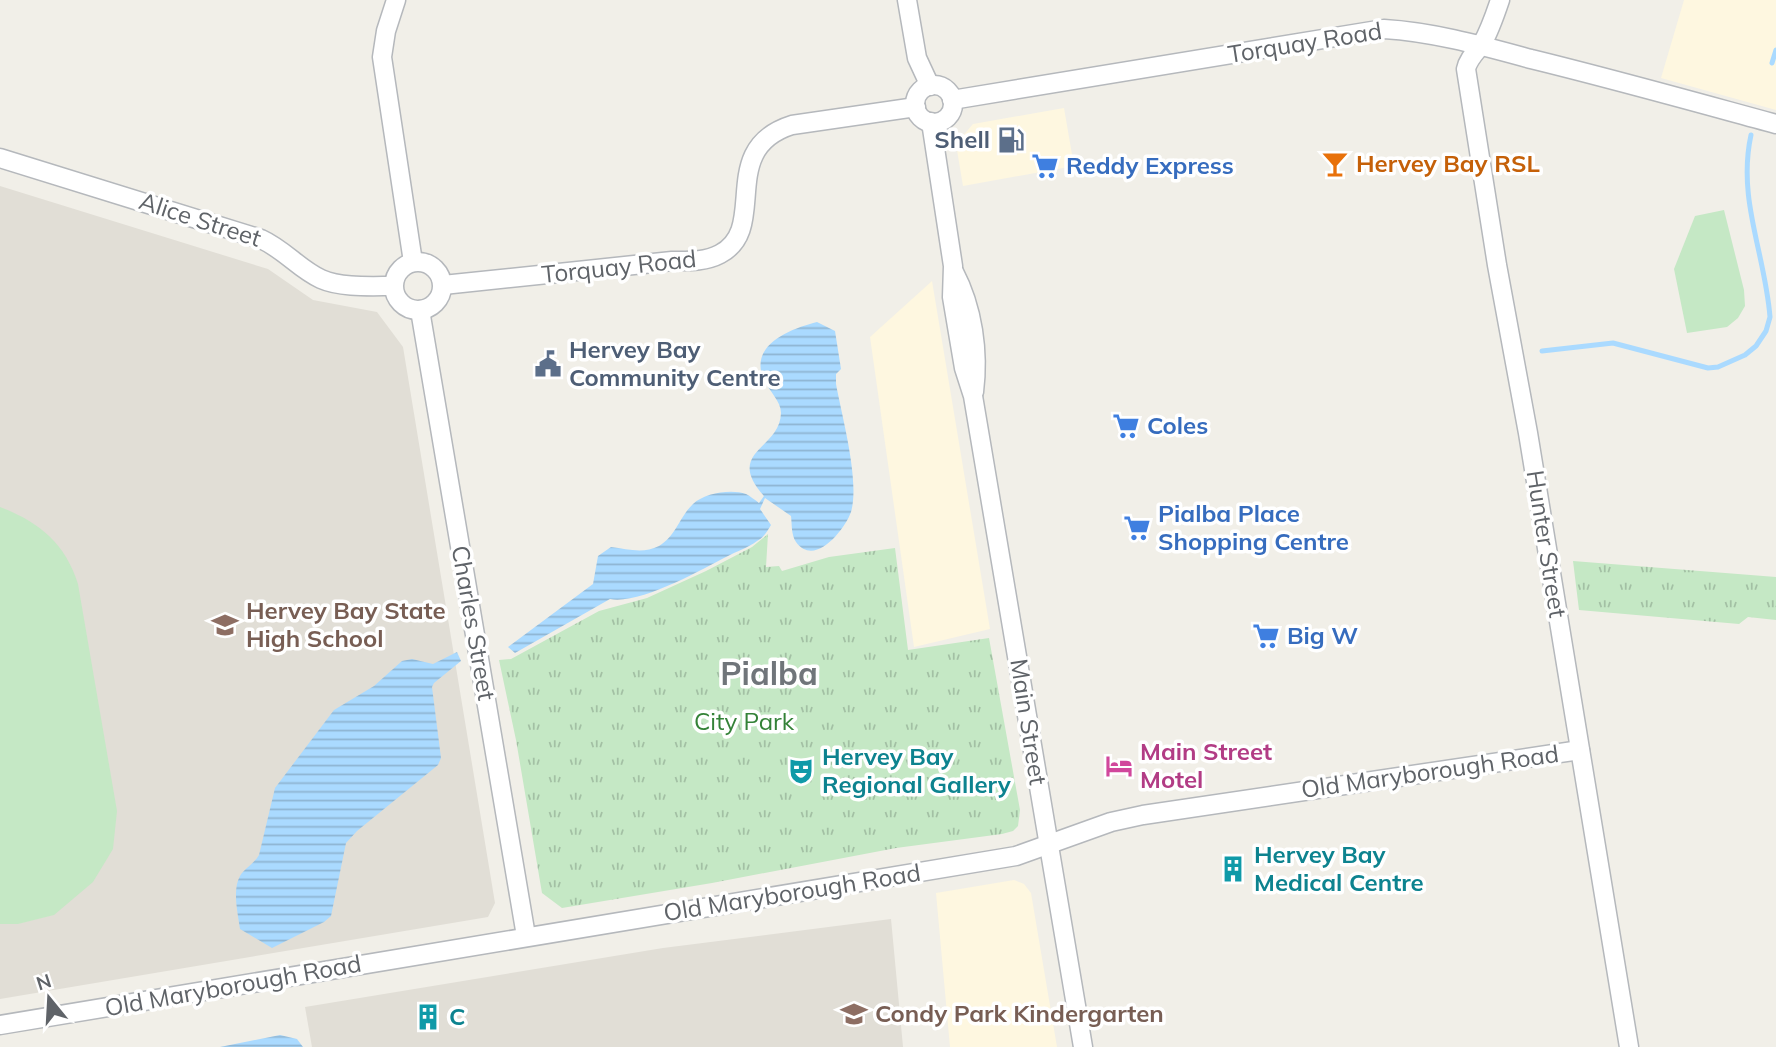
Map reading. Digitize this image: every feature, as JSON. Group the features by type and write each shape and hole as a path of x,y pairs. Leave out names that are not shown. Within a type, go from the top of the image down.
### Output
{"street":[{"path":"396,0 386,31 382,58 413,262"},
{"path":"907,0 917,58 930,86"},
{"name":"Hunter Street","path":"1500,0 1481,46 1467,63 1471,104 1629,1047"},
{"name":"Torquay Road","path":"952,100 1384,29 1411,30 1481,46 1615,79 1776,124"},
{"path":"930,86 944,89 952,100 952,111 946,118 931,122 921,117 915,102 920,91 930,86"},
{"name":"Torquay Road","path":"443,285 697,261 719,255 730,247 741,228 750,165 758,145 766,137 792,125 916,107"},
{"name":"Main Street","path":"931,122 954,272 952,297 964,368 974,396 1083,1047"},
{"name":"Alice Street","path":"0,158 261,239 279,247 323,280 393,286"},
{"path":"413,262 430,264 441,277 443,285 437,301 431,307 420,310 406,307 400,302 393,286 399,271 413,262"},
{"name":"Charles Street","path":"420,310 526,936"},
{"name":"Old Maryborough Road","path":"0,1025 1016,856 1111,822 1143,815 1580,750"}],"shaded area":[{"path":"1684,0 1776,0 1776,110 1661,78"},
{"path":"1064,108 1074,166 963,186 956,144 973,124"},
{"name":"Hervey Bay State High School","path":"0,186 268,269 313,300 377,312 403,347 495,903 488,917 0,999"},
{"path":"932,281 990,629 914,647 870,337"},
{"path":"1014,880 1024,884 1031,893 1057,1047 950,1047 936,893"},
{"path":"891,919 903,1047 312,1047 305,1007 663,948"}],"green space":[{"path":"1724,210 1744,290 1745,306 1738,318 1727,327 1687,333 1674,269 1695,216"},
{"path":"0,507 27,520 49,536 73,570 78,584 117,811 113,849 93,882 54,915 18,924 0,924"},
{"name":"City Park","path":"768,534 766,567 779,566 782,571 829,557 895,548 908,650 989,638 1020,810 1018,826 1013,831 1002,834 896,848 562,908 542,893 516,740 499,660 511,659 599,611 647,598 706,571 752,547"},
{"path":"1573,561 1776,577 1776,620 1748,617 1739,624 1579,610"}],"water":[{"path":"817,322 835,331 841,369 836,374 836,384 852,467 851,512 836,536 820,548 812,551 804,549 794,539 791,516 765,498 760,509 771,525 763,536 750,546 653,592 637,597 610,599 515,653 508,647 593,584 598,556 611,547 641,550 659,546 670,537 693,504 711,495 740,493 759,503 764,496 753,481 750,469 752,460 772,435 781,413 777,400 764,380 762,357 774,340"},
{"path":"457,652 461,661 432,687 441,758 438,765 346,843 331,916 272,948 240,929 236,888 242,873 259,855 275,788 334,710 374,686 402,661 412,659 433,664"},
{"path":"280,1035 297,1039 303,1047 220,1047"}],"waterway":[{"path":"1772,63 1776,50"},
{"path":"1542,351 1613,343 1708,368 1718,367 1745,355 1756,346 1766,331 1770,317 1747,181 1751,135"}],"place":[{"name":"Shell","path":"1011,140"},
{"name":"Hervey Bay RSL","path":"1335,164"},
{"name":"Reddy Express","path":"1045,166"},
{"name":"Hervey Bay Community Centre","path":"548,364"},
{"name":"Coles","path":"1126,426"},
{"name":"Pialba Place Shopping Centre","path":"1137,528"},
{"name":"Hervey Bay State High School","path":"225,625"},
{"name":"Big W","path":"1266,636"},
{"name":"Main Street Motel","path":"1119,766"},
{"name":"Hervey Bay Regional Gallery","path":"801,771"},
{"name":"Hervey Bay Medical Centre","path":"1233,869"},
{"name":"Condy Park Kindergarten","path":"854,1014"},
{"name":"C","path":"428,1017"}],"district":[{"name":"Pialba","path":"769,674"}]}
